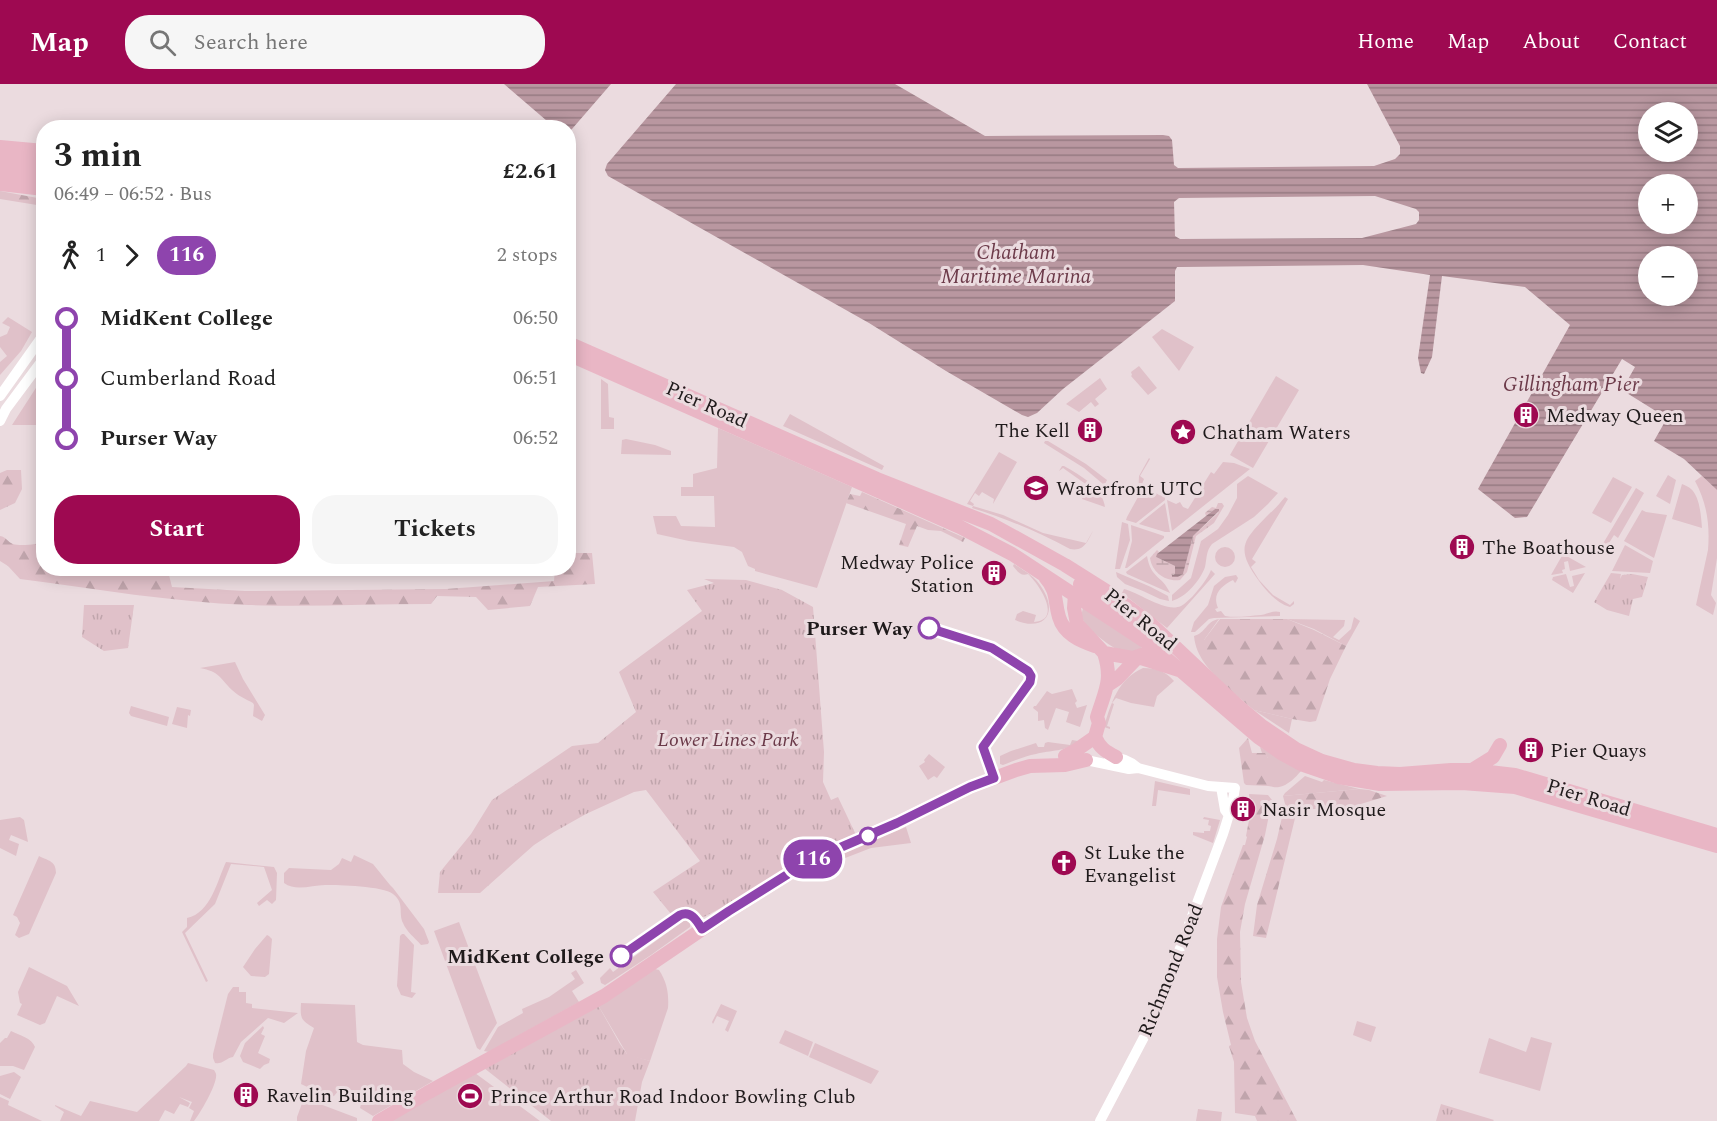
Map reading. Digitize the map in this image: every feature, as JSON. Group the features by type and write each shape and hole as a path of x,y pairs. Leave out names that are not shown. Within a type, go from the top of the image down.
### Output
{"main road":[{"path":"0,147 36,150"},
{"path":"0,160 36,163"},
{"path":"0,171 36,175"},
{"path":"0,184 36,188"},
{"name":"Pier Road","path":"576,346 922,497 1048,564 1086,589 1150,622 1236,705 1262,726 1306,754 1333,765 1377,773 1472,770 1501,777 1532,779 1717,835"},
{"name":"Pier Road","path":"576,358 960,527 1005,550 1041,573 1086,589 1264,742 1296,761 1323,772 1357,781 1380,784 1462,783 1501,777 1515,787 1717,846"},
{"path":"1041,573 1053,590 1059,618 1066,630 1081,641 1102,650 1129,658 1138,657 1181,671"},
{"path":"1086,589 1075,620 1079,628 1102,650 1109,670 1108,685 1088,735 1116,757"},
{"path":"1108,685 1152,646"},
{"path":"1065,756 1092,739"},
{"path":"1086,760 1092,739"},
{"path":"1472,770 1493,757 1500,745"},
{"path":"379,1121 604,996 729,911 809,861 897,823 970,787 1030,766 1040,759 1065,756 1086,760"},
{"path":"1030,766 1065,765 1086,760"}],"street":[{"path":"0,396 36,345"},
{"path":"0,421 36,369"},
{"path":"1086,760 1116,757 1130,761 1138,768"},
{"path":"1086,760 1129,769 1138,768 1193,783 1221,787 1225,810 1228,814"},
{"name":"Richmond Road","path":"1100,1121 1153,1020 1223,834 1228,814 1231,811 1235,788 1221,787"}],"green space":[{"path":"0,191 36,198 36,205 0,199"},
{"path":"8,317 32,332 21,351 0,375 0,362 7,356 0,347 0,337 7,334 10,327 2,323"},
{"path":"1162,329 1194,347 1179,371 1152,337"},
{"path":"1139,366 1157,388 1148,395 1131,376 1131,372"},
{"path":"1276,376 1299,390 1253,468 1230,455"},
{"path":"1100,378 1107,389 1095,399 1099,404 1095,407 1091,402 1079,412 1066,404"},
{"path":"601,379 608,384 609,417 614,418 614,429 601,429"},
{"path":"36,388 36,425 12,425"},
{"path":"790,414 884,466 882,470 783,426"},
{"path":"718,428 852,487 817,588 755,571 748,566 742,552 734,547 657,534 653,516 676,516 681,526 715,527 714,496 681,496 681,487 693,487 693,474 717,468"},
{"path":"622,440 655,445 671,451 671,455 621,454"},
{"path":"1045,441 1086,464 1107,480 1105,484 1044,443"},
{"path":"999,452 1017,462 993,504 994,499 982,492 979,496 975,493 970,501 974,504 973,506 967,504"},
{"path":"1149,458 1140,476 1144,479 1142,484 1165,497 1165,500 1136,523 1126,520 1138,497 1139,476"},
{"path":"1223,462 1250,469 1172,531 1167,500 1176,504 1180,502 1188,509 1211,472 1214,474"},
{"path":"1062,466 1090,483 1100,494 1105,507 1082,499 1087,485 1063,468 1059,471"},
{"path":"7,470 21,470 22,489 15,503 0,510 0,473"},
{"path":"1668,475 1676,480 1670,504 1656,496"},
{"path":"1248,476 1278,493 1254,517 1212,544 1200,578 1192,588 1172,601 1172,595 1191,578 1201,541 1218,529 1237,498 1237,484"},
{"path":"1702,476 1717,490 1717,558 1711,595 1716,603 1713,615 1696,605 1709,541 1705,506 1695,481"},
{"path":"1613,477 1632,487 1611,523 1592,513"},
{"path":"1682,484 1694,492 1700,507 1702,528 1672,519"},
{"path":"1636,488 1644,493 1618,538 1614,535 1604,551 1596,545 1601,547"},
{"path":"862,492 965,538 963,542 941,531 917,526 908,547 899,545 906,524 846,503 850,494 860,496"},
{"path":"1285,497 1288,499 1252,559 1256,562 1251,567 1273,595 1290,605 1294,601 1290,607 1277,600 1265,589 1251,569 1246,560 1245,552 1245,544 1253,531"},
{"path":"1165,503 1170,532 1139,524"},
{"path":"1218,503 1224,506 1214,523 1196,536 1187,572 1180,580 1164,578 1156,572 1150,558 1157,550 1159,552 1156,557 1175,566 1175,574 1172,577 1183,574 1193,536 1218,513 1219,510 1215,509 1206,516 1205,513 1212,507 1216,508"},
{"path":"973,506 1003,515 1043,533 1086,543 1079,549 1070,549 1023,526 972,508"},
{"path":"1642,510 1667,515 1654,558 1624,541"},
{"path":"1122,522 1128,524 1130,540 1120,569 1115,569"},
{"path":"1131,525 1164,536 1164,538 1125,568 1132,541"},
{"path":"0,536 16,545 36,543 36,576 169,576 172,587 245,591 446,589 554,581 554,576 576,576 576,553 592,553 595,584 538,587 530,606 488,610 476,597 437,596 431,604 248,605 134,595 20,579 0,561"},
{"path":"1625,545 1653,561 1650,573 1612,571"},
{"path":"1221,547 1229,547 1235,553 1235,561 1229,567 1221,567 1215,561 1215,553"},
{"path":"1563,554 1586,567 1570,571 1568,561 1564,562 1563,573 1551,575"},
{"path":"1147,556 1151,569 1170,593 1127,574 1126,572"},
{"path":"1014,564 1029,574 1036,580 1042,588 1049,606 1047,615 1046,601 1038,585 1028,574 1021,574 1013,566"},
{"path":"1211,570 1215,574 1167,628 1122,593 1124,589 1161,605 1181,606 1197,591"},
{"path":"1116,572 1168,596 1169,601 1125,584 1117,577"},
{"path":"1585,573 1573,593 1552,580 1553,577 1566,574 1570,587 1574,586 1572,576"},
{"path":"1611,573 1621,574 1620,579 1622,575 1632,574 1648,577 1642,597 1633,599 1629,616 1607,610 1594,602"},
{"path":"1236,575 1238,578 1235,583 1233,580 1219,591 1216,599 1218,608 1215,609 1217,612 1221,611 1225,616 1238,617 1280,612 1280,616 1214,618 1209,619 1195,632 1191,632 1194,622 1208,605 1214,586 1225,577"},
{"name":"Lower Lines Park","path":"704,579 746,580 782,590 813,607 824,752 823,782 831,800 838,797 856,835 704,917 687,908 671,914 653,892 700,861 646,790 634,792 554,832 534,845 480,893 438,893 440,872 471,834 492,800 572,746 598,743 636,712 619,672 702,611 687,590 714,583"},
{"path":"84,605 134,605 128,648 104,651 82,637"},
{"path":"1083,607 1142,646 1141,649 1130,652 1114,648 1091,631 1083,621"},
{"path":"1023,611 1036,615 1034,622 1042,620 1033,624 1025,623 1015,620 1017,614"},
{"path":"1354,617 1360,621 1346,646 1314,629 1287,619 1345,620 1344,626 1333,637 1339,640 1351,629"},
{"path":"1219,619 1204,640 1226,687 1201,658 1194,636 1211,622"},
{"path":"1220,619 1287,619 1346,646 1330,679 1316,721 1292,719 1254,710 1226,687 1203,659 1204,640"},
{"path":"235,662 265,715 262,721 253,716 253,703 239,696 215,673 200,668"},
{"path":"1143,668 1160,671 1174,681 1157,696 1154,707 1116,698 1112,702 1127,678"},
{"path":"1072,689 1077,708 1087,705 1080,727 1066,722 1069,712 1056,708 1048,730 1045,728 1044,720 1038,721 1038,712 1033,708 1034,706 1047,691 1052,694"},
{"path":"1112,703 1114,704 1107,726 1110,729 1104,727"},
{"path":"131,706 169,717 167,726 131,716 129,713"},
{"path":"177,707 191,710 190,716 188,715 187,728 172,724"},
{"path":"1254,710 1292,719 1289,733"},
{"path":"1248,738 1252,753 1265,753 1268,758 1268,786 1244,783 1239,748"},
{"path":"1072,740 1078,741 1064,749 1000,764 1000,756 1011,751 1036,743 1038,747 1044,747 1048,742 1070,745"},
{"path":"1260,747 1301,771 1285,785 1268,786 1268,758 1262,753"},
{"path":"929,754 945,767 937,778 934,776 928,780 919,766 925,762"},
{"path":"1305,776 1322,782 1324,780 1359,789 1283,796"},
{"path":"1155,781 1190,789 1190,795 1158,790 1156,806 1152,806"},
{"path":"1359,789 1387,796 1351,807 1297,810 1266,938 1253,936 1257,905 1285,804 1283,796"},
{"path":"1249,794 1268,795 1272,800 1240,932 1241,982 1247,1018 1255,1041 1297,1121 1257,1121 1255,1116 1235,1113 1234,1062 1217,977 1217,939 1221,907 1247,837"},
{"path":"20,817 24,820 28,842 11,835 9,840 19,844 16,856 0,848 0,820"},
{"path":"1204,817 1220,820 1213,843 1193,835 1193,832 1210,831 1209,820 1203,819"},
{"path":"906,827 911,843 871,848 822,867 813,879 809,877 807,872 809,868"},
{"path":"354,855 373,864 393,888 424,929 428,944 421,945 406,929 399,901 388,891 340,885 299,888 284,883 284,873 289,868 331,870 339,864 342,858 351,862"},
{"path":"39,856 53,864 56,873 29,934 19,938 15,935 20,923 13,915"},
{"path":"226,862 274,867 277,873 276,900 272,904 267,900 259,906 257,903 272,890 264,867 231,864 215,904 185,933 208,981 206,982 182,932 187,927 187,918 202,910 208,903"},
{"path":"686,919 690,927 605,985 601,983 600,978 610,968 613,972"},
{"path":"459,922 497,1023 480,1050 477,1048 434,931"},
{"path":"402,934 414,945 411,992 416,993 412,998 401,995 397,986"},
{"path":"267,935 272,939 269,974 265,977 251,976 243,967"},
{"path":"29,967 67,986 79,1006 57,996 45,1023 40,1025 17,1015 22,1004 18,992"},
{"path":"655,969 659,970 666,984 668,1008 650,1061 627,1055 552,1121 627,1054 598,1005"},
{"path":"576,970 584,983 572,991 579,1002 489,1052 484,1051 498,1027 523,1013 522,1009 549,997 575,979 571,973"},
{"path":"233,987 239,987 239,992 246,992 246,1003 252,1004 252,1008 298,1013 284,1023 268,1018 241,1042 233,1057 215,1063 213,1054 228,994"},
{"path":"301,1003 355,1005 357,1042 363,1045 402,1050 403,1064 433,1081 373,1116 360,1108 362,1100 339,1090 334,1096 328,1097 301,1084 306,1051 314,1028 302,1019"},
{"path":"721,1004 737,1011 728,1032 725,1030 729,1021 717,1016 713,1024 712,1022"},
{"path":"598,1005 627,1054 650,1061 642,1082 635,1121 551,1121 484,1068"},
{"path":"1357,1021 1376,1027 1371,1042 1353,1035"},
{"path":"263,1026 261,1034 265,1036 258,1053 270,1059 269,1063 260,1069 243,1062 240,1056 245,1043"},
{"path":"785,1030 813,1042 808,1056 779,1043"},
{"path":"11,1031 28,1039 35,1047 24,1070 13,1066 0,1066 0,1043"},
{"path":"1531,1037 1552,1043 1540,1091 1479,1073 1489,1038 1526,1052"},
{"path":"815,1043 879,1071 871,1084 809,1057"},
{"path":"188,1063 214,1070 216,1078 212,1091 194,1121 190,1121 194,1111 189,1108 192,1102 179,1097 190,1103 188,1107 180,1104 174,1114 165,1110 159,1121 60,1121 64,1112 55,1105 81,1116 90,1101 137,1112"},
{"path":"14,1072 21,1077 10,1099 0,1094 0,1076"},
{"name":"Prince Arthur Road Indoor Bowling Club","path":"475,1073 540,1121 390,1121"},
{"path":"0,1097 9,1101 8,1105 42,1121 0,1121"},
{"path":"304,1098 357,1118 357,1121 297,1121"},
{"path":"1441,1104 1494,1120 1436,1121"},
{"path":"1198,1109 1222,1112 1221,1121 1196,1121"}],"water":[{"path":"504,84 611,84 576,124 576,120 546,120"},
{"path":"676,84 895,84 985,136 1169,136 1172,140 1174,165 1178,168 1374,166 1395,159 1400,154 1400,146 1367,84 1717,84 1717,490 1684,459 1654,441 1667,418 1622,390 1635,367 1622,359 1527,517 1515,518 1478,489 1570,325 1525,287 1442,276 1432,357 1424,374 1421,373 1418,358 1430,275 1363,265 1177,267 1175,301 1063,389 1037,413 1028,417 946,371 869,323 608,176 605,170 607,164","holes":["1375,196 1416,209 1419,212 1419,220 1416,224 1362,238 1180,239 1175,236 1174,202 1179,198"]},
{"path":"1215,509 1219,511 1193,536 1183,574 1172,577 1175,574 1175,566 1156,557 1157,554"}],"bus line":[{"name":"116","path":"621,956 680,915 689,914 696,919 702,929 809,861 994,778 983,747 1030,682 1031,676 1028,671 992,648 929,628"}],"place":[{"name":"Medway Queen","path":"1526,415"},
{"name":"The Kell","path":"1090,430"},
{"name":"Chatham Waters","path":"1183,432"},
{"name":"Waterfront UTC","path":"1036,488"},
{"name":"The Boathouse","path":"1462,547"},
{"name":"Medway Police Station","path":"994,573"},
{"name":"Purser Way","path":"929,628"},
{"name":"Pier Quays","path":"1531,750"},
{"name":"Nasir Mosque","path":"1243,809"},
{"name":"St Luke the Evangelist","path":"1064,863"},
{"name":"MidKent College","path":"621,956"},
{"name":"Ravelin Building","path":"246,1095"},
{"name":"Prince Arthur Road Indoor Bowling Club","path":"470,1096"}],"water label":[{"name":"Chatham Maritime Marina","path":"1016,264"},
{"name":"Gillingham Pier","path":"1571,384"}]}
